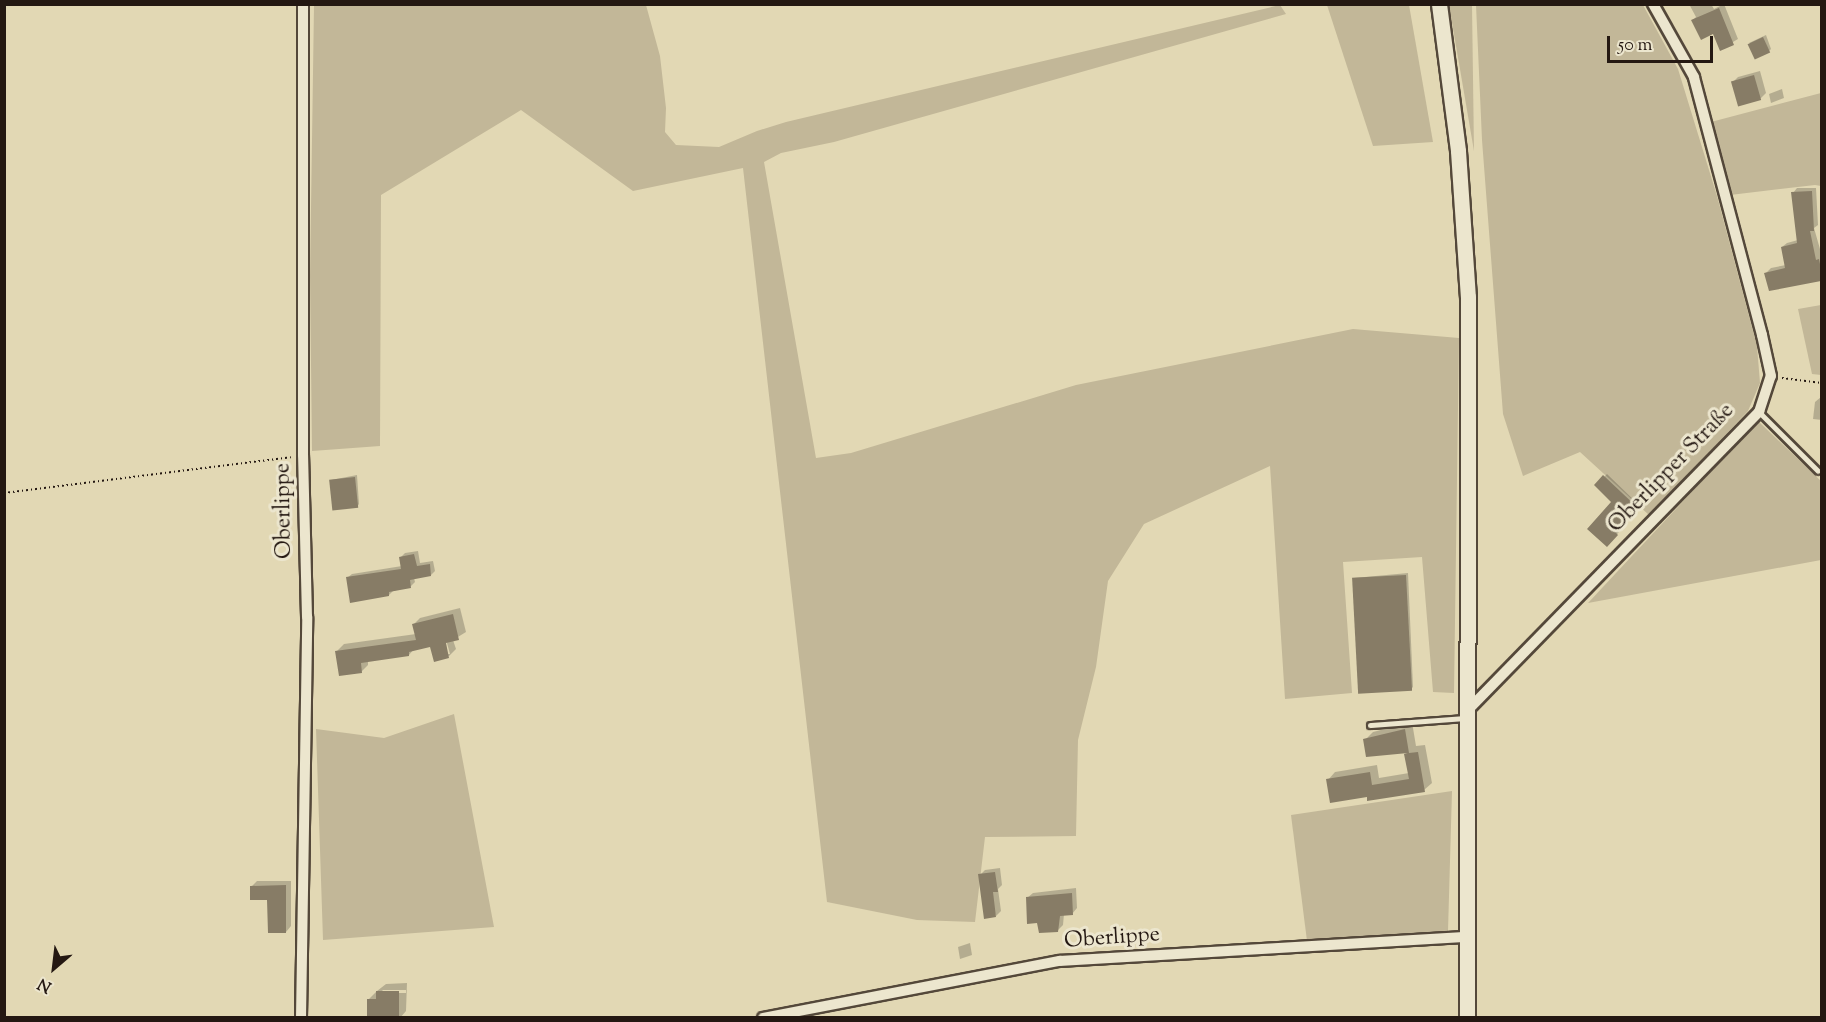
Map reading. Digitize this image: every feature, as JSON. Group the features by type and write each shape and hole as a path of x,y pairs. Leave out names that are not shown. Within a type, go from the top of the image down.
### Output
{"street":[{"name":"Oberlippe","path":"301,1017 307,617 303,455 303,4"},
{"path":"1439,4 1458,151 1468,297 1467,1017"},
{"path":"1653,4 1694,77 1771,376"},
{"name":"Oberlipper Straße","path":"1468,714 1759,412 1771,376"},
{"name":"Oberlippe","path":"763,1017 1060,961 1467,937"}],"lane":[{"path":"1759,412 1818,471"},
{"path":"1370,725 1468,714"}],"path":[{"path":"1771,376 1821,383"},
{"path":"4,494 303,455"}],"shaded area":[{"path":"314,5 646,5 660,56 666,108 665,132 676,145 719,147 786,122 1280,5 1286,14 834,142 781,153 764,162 816,458 851,453 1076,385 1353,329 1459,338 1454,693 1433,692 1422,557 1343,562 1352,693 1285,699 1270,466 1144,524 1108,581 1096,667 1078,740 1076,836 985,837 975,922 917,920 827,902 743,168 633,191 521,110 381,195 380,446 312,451 310,276"},
{"path":"1327,5 1409,5 1433,142 1373,146"},
{"path":"1449,5 1472,5 1474,151"},
{"path":"1476,5 1643,5 1678,69 1717,196 1757,346 1760,383 1748,411 1649,515 1580,452 1523,476 1503,414 1482,140"},
{"path":"1821,93 1821,186 1730,195 1711,122"},
{"path":"1822,305 1821,375 1812,374 1798,309"},
{"path":"1758,421 1821,481 1821,560 1588,603"},
{"path":"454,714 494,927 323,940 316,729 384,738"},
{"path":"1452,791 1448,931 1307,941 1291,815"}],"building":[{"path":"1719,8 1734,45 1720,51 1713,34 1701,40 1691,20"},
{"path":"1763,37 1770,52 1755,60 1748,44"},
{"path":"1754,75 1761,100 1738,107 1731,82"},
{"path":"1812,191 1814,231 1810,231 1816,260 1819,259 1821,281 1769,291 1764,273 1785,268 1781,247 1797,243 1791,192"},
{"path":"1603,475 1639,509 1616,533 1618,535 1607,547 1587,529 1611,502 1594,485"},
{"path":"355,477 358,508 332,511 329,480"},
{"path":"414,554 417,566 430,564 431,576 410,580 411,588 389,592 389,596 350,603 346,577 401,569 399,557"},
{"path":"1406,575 1412,691 1358,694 1352,578"},
{"path":"453,614 459,640 446,643 449,658 434,662 430,647 409,652 409,656 361,663 362,673 339,676 335,651 416,640 412,624"},
{"path":"1405,729 1409,753 1418,752 1425,792 1367,801 1367,797 1330,803 1326,779 1370,772 1372,785 1409,779 1404,754 1408,753 1366,757 1363,739"},
{"path":"995,872 998,892 993,892 996,917 984,919 978,874"},
{"path":"286,885 286,933 268,933 267,900 250,900 250,886"},
{"path":"1072,893 1073,915 1060,916 1058,932 1039,933 1037,923 1027,924 1026,897"},
{"path":"376,991 399,991 399,1017 367,1017 367,999 376,999"}]}
